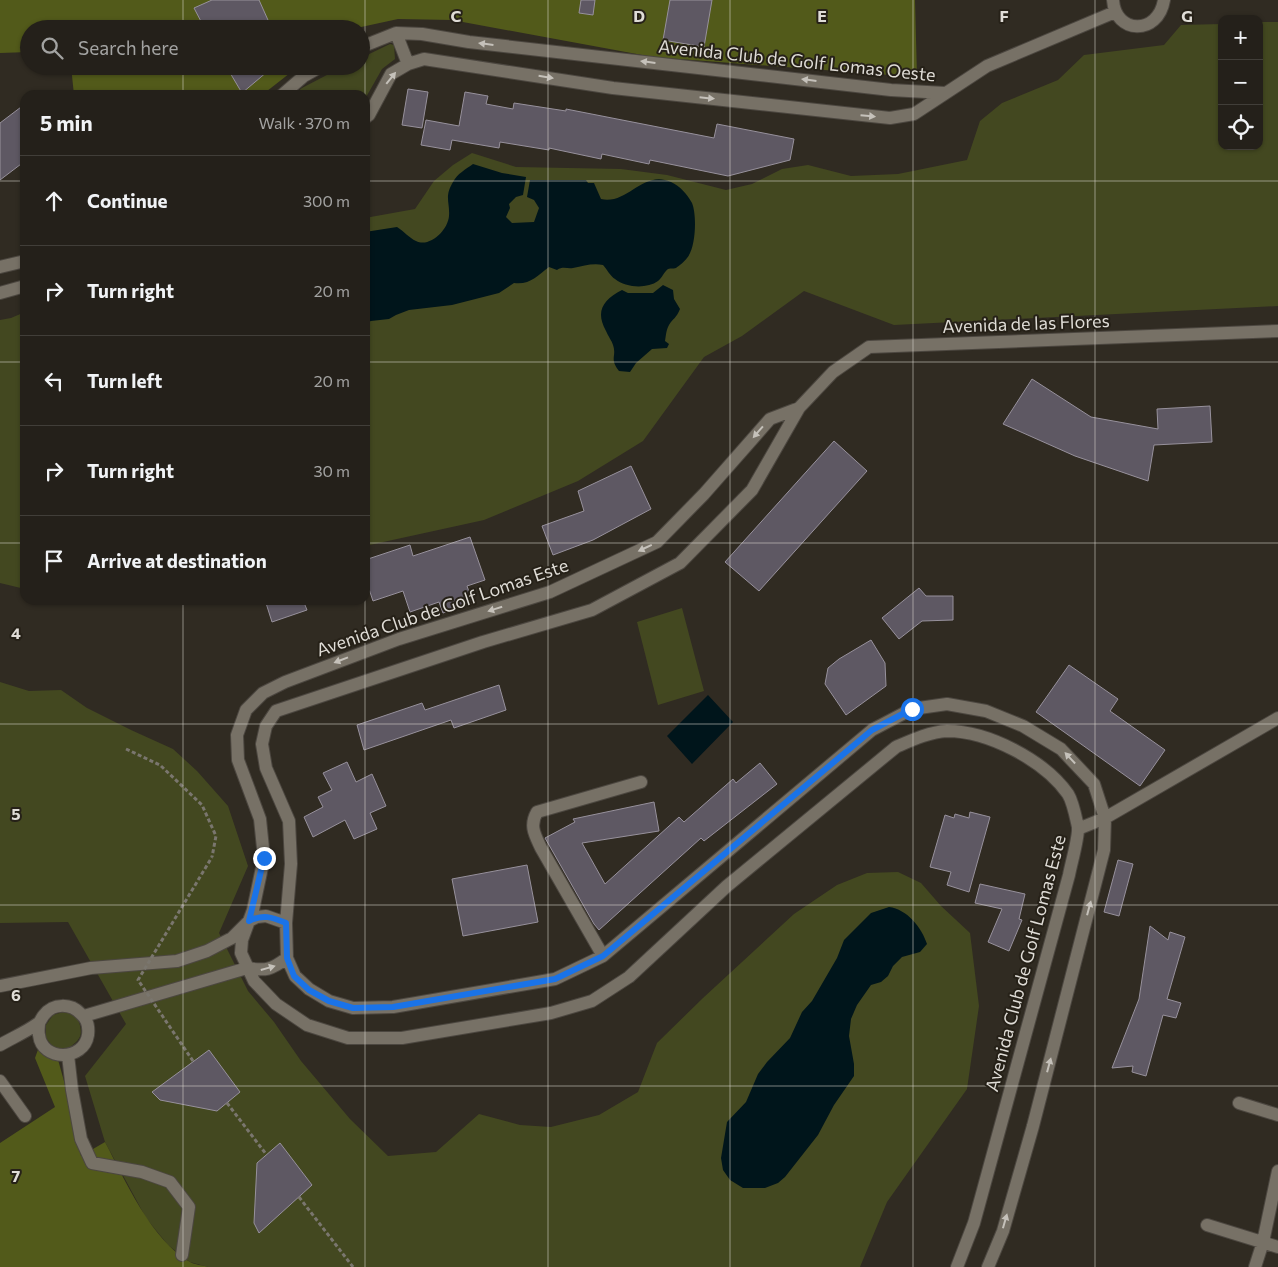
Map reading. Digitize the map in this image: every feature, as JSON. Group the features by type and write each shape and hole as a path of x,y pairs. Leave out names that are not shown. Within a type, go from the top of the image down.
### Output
{"street":[{"path":"945,93 987,66 1114,6 1121,20 1130,25 1149,24 1157,18 1162,10 1164,0"},
{"path":"396,33 408,64"},
{"name":"Avenida Club de Golf Lomas Oeste","path":"370,43 396,33 891,90 945,93"},
{"name":"Avenida Club de Golf Lomas Oeste","path":"370,112 391,74 408,64 424,59 613,88 890,118 914,114 945,93"},
{"path":"288,90 306,75"},
{"path":"0,268 20,262"},
{"path":"0,293 20,287"},
{"name":"Avenida de las Flores","path":"799,408 832,372 869,347 1278,331"},
{"path":"799,408 752,490 680,563 592,610 483,642 276,711 266,726 262,744 266,768 289,821 291,864 286,923 287,958 294,976 309,990 329,1001 353,1008 393,1007 555,979 603,956 872,730 912,709 948,704 986,711 1023,726 1061,750 1094,784 1105,818 1104,850 1038,1107 1002,1231 988,1267"},
{"name":"Avenida Club de Golf Lomas Este","path":"799,408 770,419 704,494 657,542 550,592 399,639 285,682 264,693 246,710 237,735 238,760 260,819 264,858 249,921 242,940 241,954 254,981 276,1004 307,1026 348,1038 402,1038 551,1013 592,1000 629,977 727,886 896,747 922,736 946,731 976,735 1011,748 1042,767 1069,795 1078,829 1069,875 977,1214 957,1267"},
{"path":"1078,829 1105,818 1278,718"},
{"path":"603,956 534,834 532,825 538,812 641,782"},
{"path":"0,986 91,968 177,961 207,951 232,938 249,921 257,917 266,916 286,923"},
{"path":"84,1016 247,968 262,971 271,969 287,958"},
{"path":"68,1006 84,1016 88,1025 88,1035 85,1044 78,1051 68,1055 56,1054 45,1048 39,1036 39,1023 43,1015 50,1009 68,1006"},
{"path":"0,1045 39,1023"},
{"path":"68,1055 81,1139 92,1164 142,1172 170,1182 189,1207 182,1255"},
{"path":"0,1081 25,1116"},
{"path":"1239,1103 1278,1115"},
{"path":"1255,1267 1263,1242 1278,1171"},
{"path":"1207,1225 1278,1247"}],"path":[{"path":"126,749 160,765 202,805 216,836 212,858 138,980 194,1061"},
{"path":"227,1103 266,1154"},
{"path":"299,1197 353,1267"}],"green space":[{"path":"0,0 915,0 917,77 653,57 452,20 398,19 370,25 370,20 20,20 20,52 0,53"},
{"path":"1263,22 1278,22 1278,306 894,325 804,291 742,336 704,357 643,441 578,481 484,520 370,545 370,217 415,209 434,181 453,165 472,153 516,167 621,169 667,175 726,190 752,184 782,169 808,165 851,176 898,174 967,160 980,121 1002,103 1058,80 1084,55 1164,45 1181,25 1218,24 1218,150 1263,150"},
{"path":"390,44 394,45 395,59 382,69 370,90 299,90 327,75 370,75 370,54"},
{"path":"72,75 288,75 268,90 73,90"},
{"path":"20,314 20,588 0,583 0,320"},
{"path":"682,608 704,691 658,705 637,622"},
{"path":"0,682 29,691 61,690 87,708 173,749 197,771 228,806 248,866 219,933 248,991 274,1022 301,1061 350,1119 388,1156 436,1152 479,1114 520,1125 551,1127 599,1115 638,1092 657,1043 703,998 794,914 837,885 867,873 898,872 921,883 941,906 970,933 979,1006 967,1089 887,1202 860,1267 208,1267 190,1262 168,1245 146,1218 105,1142 85,1076 126,1024 68,922 0,923"},
{"path":"66,1011 77,1017 81,1032 80,1036 67,1049 54,1048 46,1038 46,1025 53,1015"},
{"path":"40,1044 57,1056 81,1156 105,1142 140,1208 163,1239 190,1262 208,1267 0,1267 0,1143 55,1107 35,1058"}],"water":[{"path":"473,164 502,173 526,177 523,195 516,197 509,204 510,208 506,217 512,223 534,222 539,208 534,200 527,197 530,180 586,180 588,183 594,183 601,199 619,197 652,180 661,179 671,182 686,193 694,208 695,231 692,247 686,259 679,266 668,269 653,284 631,286 625,284 612,276 603,265 561,268 557,270 549,267 533,279 525,283 514,283 499,293 452,305 409,310 389,319 370,321 370,231 397,227 421,243 432,240 442,232 448,221 450,187 459,174"},
{"path":"663,285 673,290 674,299 680,309 667,329 665,341 669,344 667,348 652,349 636,363 630,372 619,371 614,363 612,343 601,318 603,307 610,298 622,290 628,293 653,293"},
{"path":"708,695 733,722 692,764 667,736"},
{"path":"889,907 908,915 918,926 927,944 920,952 902,957 893,966 888,976 881,982 871,985 857,1005 851,1019 849,1036 854,1076 834,1105 818,1135 785,1177 778,1183 765,1188 743,1188 730,1180 723,1170 721,1158 727,1122 746,1102 758,1074 767,1062 790,1038 802,1012 812,1001 837,958 844,940 871,913"}],"building":[{"path":"212,0 259,0 268,20 200,20 194,8"},
{"path":"581,0 595,0 593,15 579,13"},
{"path":"670,0 712,0 704,47 663,40"},
{"path":"231,75 263,75 246,90 240,90"},
{"path":"408,89 428,92 422,128 402,125"},
{"path":"465,92 488,96 486,104 513,109 514,103 566,111 566,109 714,138 717,124 794,139 790,160 728,176 650,160 649,164 602,154 601,159 549,148 549,150 500,142 499,148 452,140 450,150 421,145 426,120 459,126"},
{"path":"20,108 20,165 0,180 0,123"},
{"path":"1032,379 1091,417 1158,429 1157,409 1210,406 1212,442 1154,445 1148,481 1075,456 1003,424"},
{"path":"834,441 867,471 759,591 725,562"},
{"path":"631,466 651,509 593,540 553,555 542,526 584,511 578,491"},
{"path":"470,537 485,580 467,586 473,603 443,613 439,602 410,612 403,591 373,601 370,592 370,558 410,545 413,556"},
{"path":"919,588 926,596 953,596 953,620 922,621 899,639 882,618"},
{"path":"267,605 305,605 307,610 272,622"},
{"path":"871,640 885,663 886,686 846,715 825,684 828,668 839,659"},
{"path":"1069,665 1118,699 1110,711 1165,750 1140,786 1036,712"},
{"path":"499,685 506,710 454,728 451,720 364,750 357,725 422,703 425,710"},
{"path":"347,762 356,782 372,774 386,806 370,813 377,829 354,839 345,820 313,837 304,817 323,807 318,797 332,790 323,773"},
{"path":"760,763 777,784 704,841 701,838 599,930 545,838 575,822 573,819 654,802 659,831 582,843 605,884 679,817 684,822 733,779 736,783"},
{"path":"970,812 990,817 969,892 947,885 951,872 930,867 945,815 954,818 955,814 969,818"},
{"path":"1118,860 1133,864 1119,916 1104,912"},
{"path":"527,865 538,922 463,936 452,879"},
{"path":"980,884 1025,894 1019,919 1022,920 1009,951 988,942 1002,909 975,903"},
{"path":"1150,926 1168,940 1170,932 1185,937 1167,999 1181,1003 1176,1018 1163,1015 1146,1076 1132,1072 1133,1066 1112,1068 1139,999"},
{"path":"209,1050 240,1092 217,1111 160,1100 152,1092"},
{"path":"280,1143 312,1185 259,1233 254,1223 257,1163"}],"route":[{"path":"264,858 249,921 257,917 266,916 286,923 287,958 294,976 309,990 329,1001 353,1008 393,1007 555,979 603,956 872,730 912,709"}]}
